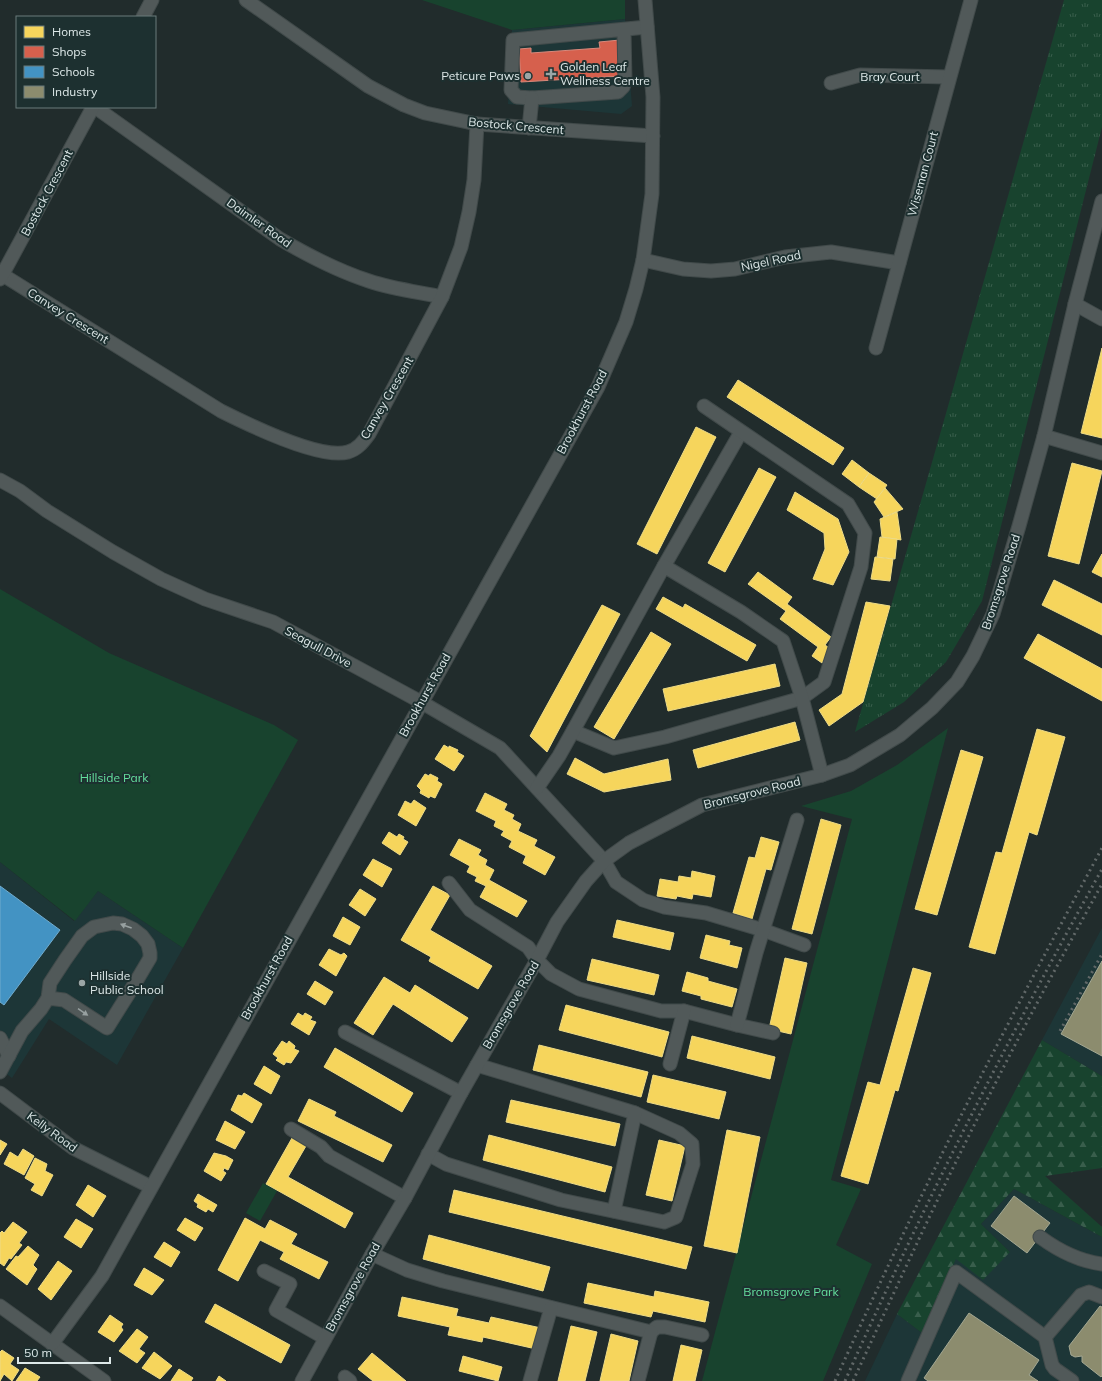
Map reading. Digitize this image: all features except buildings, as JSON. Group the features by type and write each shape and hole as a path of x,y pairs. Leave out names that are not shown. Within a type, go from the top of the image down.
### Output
{"street":[{"path":"144,16 152,0"},
{"name":"Bostock Crescent","path":"246,0 368,86 404,105 425,113 477,124 653,136"},
{"name":"Brookhurst Road","path":"52,1344 102,1276 150,1187 598,387 626,322 643,260 652,194 653,97 645,0"},
{"name":"Wiseman Court","path":"876,348 970,0"},
{"path":"624,30 625,82 623,87 618,92 517,98 511,90 513,40 647,27"},
{"name":"Bray Court","path":"831,83 860,75 949,78"},
{"path":"529,128 532,98"},
{"name":"Bostock Crescent","path":"1,277 93,108"},
{"name":"Daimler Road","path":"95,108 280,239 308,255 338,270 371,282 442,297"},
{"name":"Canvey Crescent","path":"1,277 220,411 258,430 317,451 347,452 359,447 369,434 442,297 461,247 469,212 474,180 477,124"},
{"name":"Bromsgrove Road","path":"302,1381 372,1254 405,1198 461,1092 537,960 556,922 586,881 604,861 629,843 702,805 822,775 850,765 900,735 932,708 957,682 973,656 993,614 1044,436 1075,304 1102,201"},
{"name":"Nigel Road","path":"643,260 683,269 711,271 735,269 785,256 831,252 899,263"},
{"path":"1075,304 1102,319"},
{"path":"573,731 614,748 665,737 802,698 824,682 861,567 865,533 848,504 704,406"},
{"path":"537,788 559,756 664,566 741,432"},
{"path":"1044,436 1102,453"},
{"name":"Seagull Drive","path":"0,480 20,491 47,511 112,552 161,579 205,599 273,622 421,702 500,748 604,861 616,882 643,900 664,907 706,913 763,930 804,945"},
{"path":"664,566 741,612 783,641 802,698 822,775"},
{"path":"737,1025 748,978 797,820"},
{"path":"449,883 470,910 528,947 537,960 551,974 579,989 660,1010 684,1011 773,1033"},
{"path":"0,1072 22,1031 41,1009 48,998 50,982 82,936 94,927 113,923 122,924 137,932 148,944 150,958 107,1028 64,1000 48,998"},
{"path":"670,1064 684,1011"},
{"path":"345,1032 461,1092"},
{"path":"0,1038 9,1056"},
{"path":"428,1154 446,1164 554,1198 664,1222 676,1217 693,1164 692,1144 679,1133 635,1113 477,1065"},
{"name":"Kelly Road","path":"0,1093 73,1148 150,1187"},
{"path":"614,1210 635,1113"},
{"path":"291,1129 321,1146 329,1156 405,1198"},
{"path":"1040,1237 1065,1254 1085,1261 1102,1264"},
{"path":"372,1254 407,1270 551,1308 651,1332"},
{"path":"264,1271 290,1284 276,1310 325,1338"},
{"path":"908,1381 956,1272 1045,1337 1052,1365 1055,1369 1072,1381"},
{"path":"1045,1337 1080,1295 1089,1292 1102,1297"},
{"path":"0,1306 104,1381"},
{"path":"530,1381 551,1308"},
{"path":"638,1381 651,1332 657,1327 665,1327 702,1335"}],"shaded area":[{"path":"625,19 632,106 621,114 508,104 512,30"},
{"name":"Hillside Public School","path":"0,862 74,921 98,891 183,948 117,1065 49,1019 12,1078 0,1069"},
{"path":"1102,928 1102,1076 1042,1040"},
{"path":"1014,1189 1102,1237 1102,1381 865,1381 897,1314 922,1333 956,1258 1010,1252 981,1224"}],"green space":[{"path":"422,0 625,0 625,19 512,30"},
{"path":"1064,0 1102,0 1102,127 982,601 946,662 904,702 855,732"},
{"name":"Hillside Park","path":"0,589 109,653 274,725 298,740 183,948 98,891 75,921 0,862"},
{"name":"Bromsgrove Park","path":"948,728 831,1180 861,1189 836,1245 872,1264 823,1381 702,1381 852,819 801,806 851,791 897,765"},
{"path":"1042,1040 1102,1076 1102,1168 1045,1176 1102,1227 1102,1237 1014,1189 981,1224 1010,1252 983,1280 956,1259 922,1333 897,1314"},
{"path":"263,1183 277,1191 260,1221 246,1213"}],"railway":[{"path":"835,1381 900,1240 960,1117 1102,848"},
{"path":"845,1381 936,1186 1000,1058 1102,869"},
{"path":"853,1381 920,1236 1004,1066 1102,884"},
{"path":"1060,1031 1102,954"}],"place":[{"name":"Golden Leaf Wellness Centre","path":"551,74"},
{"name":"Peticure Paws","path":"528,76"},
{"name":"Hillside Public School","path":"82,983"}]}
